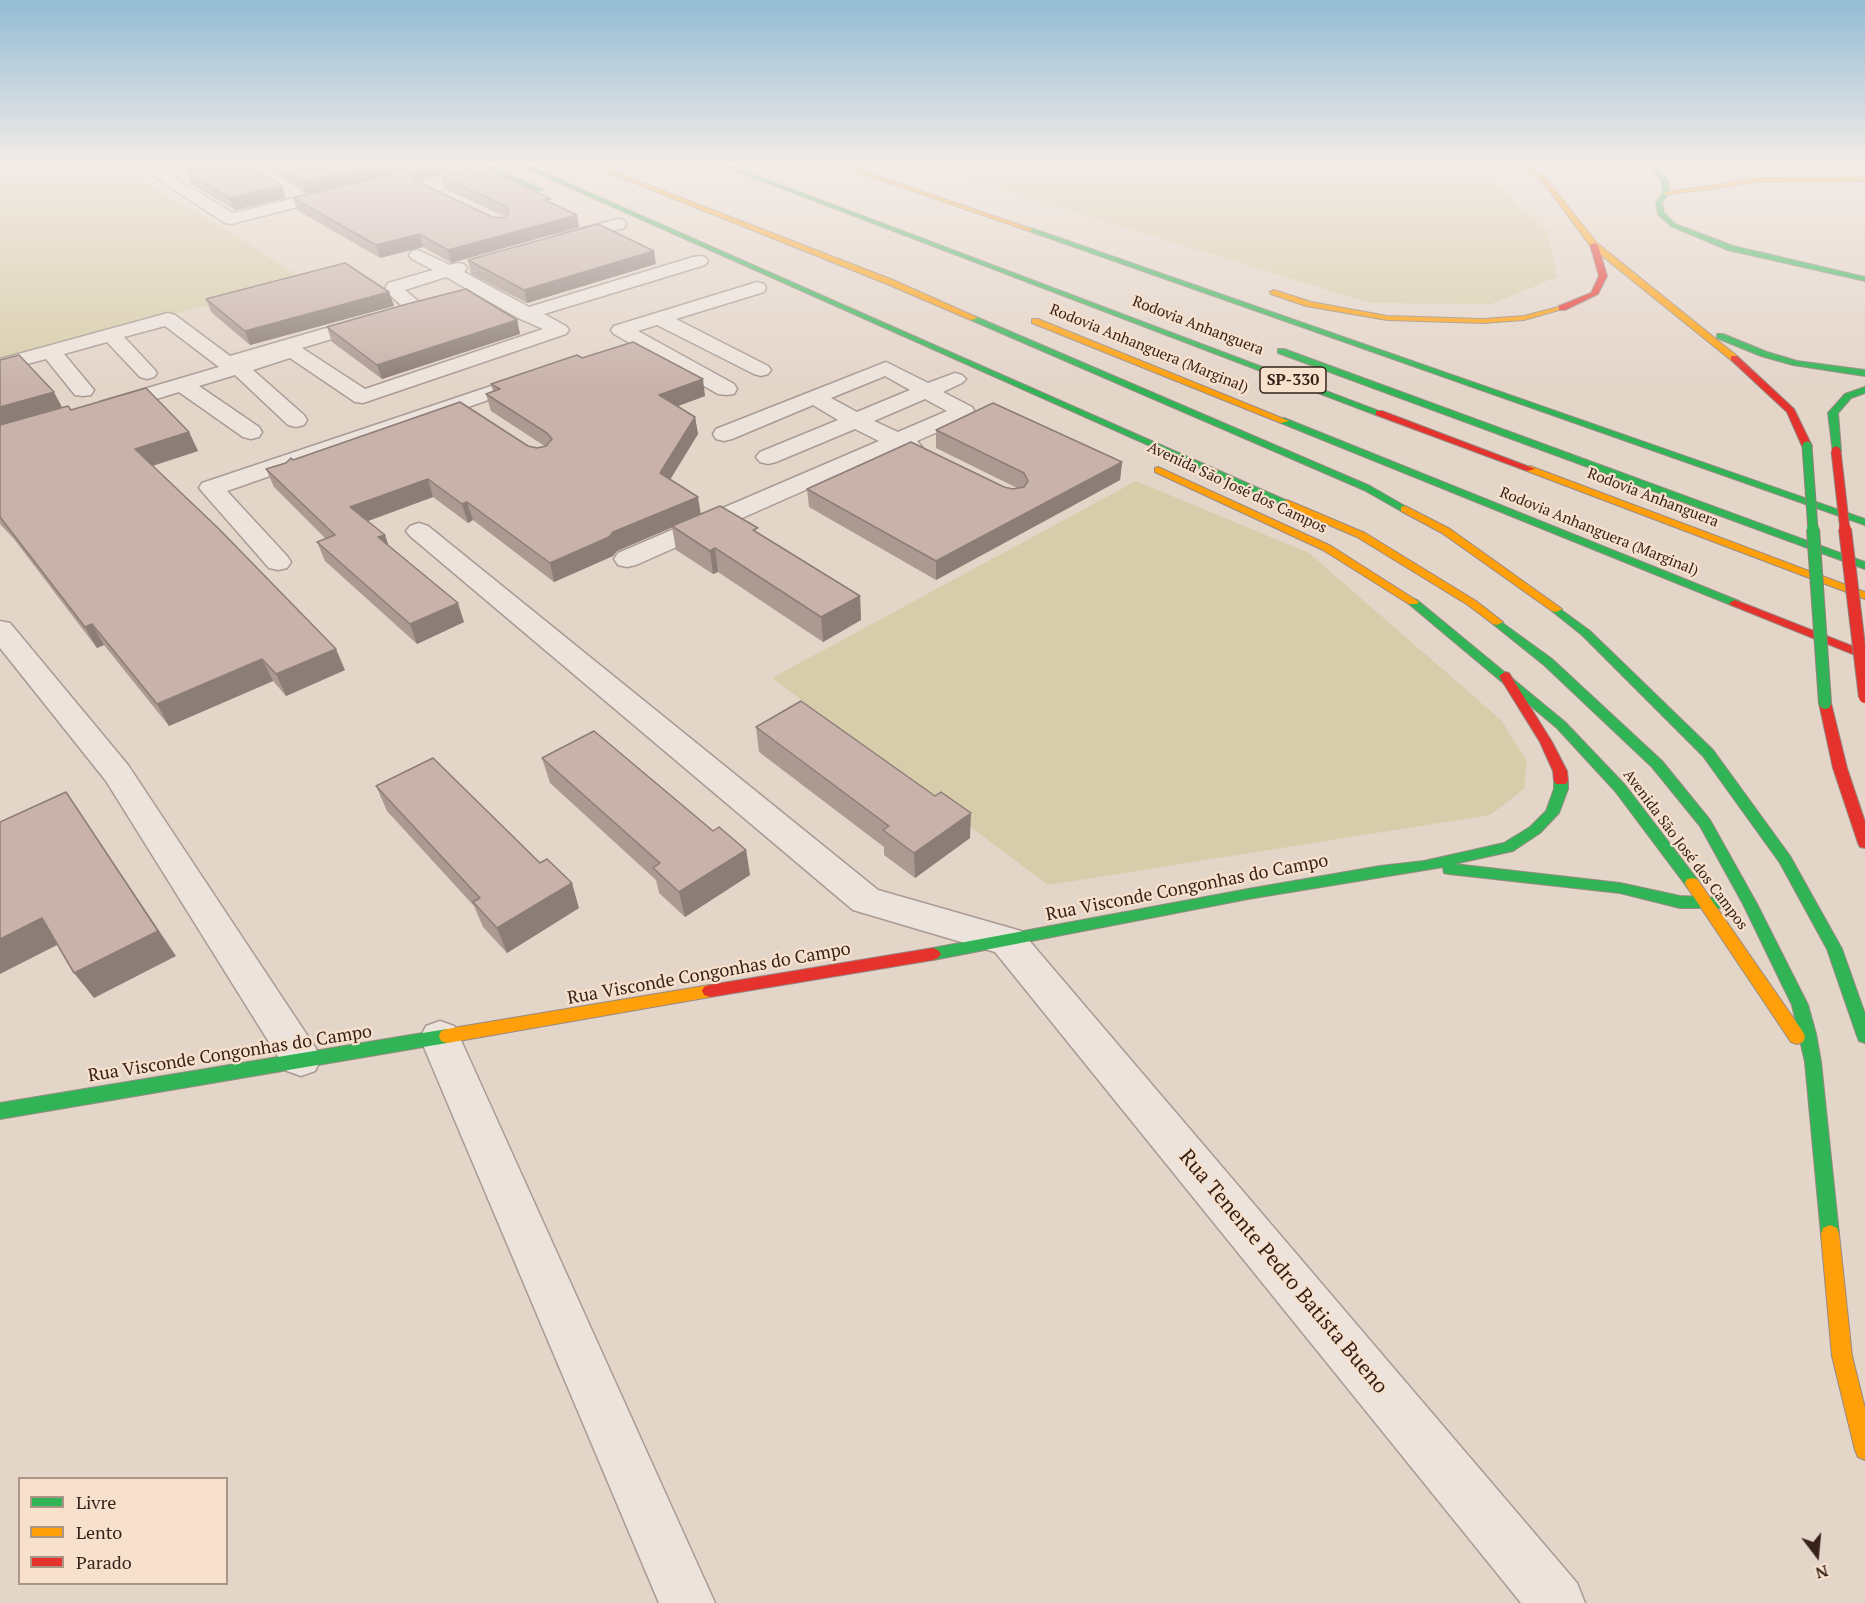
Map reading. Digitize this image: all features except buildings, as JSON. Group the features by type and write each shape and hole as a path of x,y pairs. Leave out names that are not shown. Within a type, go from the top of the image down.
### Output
{"main road":[{"name":"Avenida São José dos Campos","path":"689,239 1360,536 1472,603 1548,662 1657,764 1705,823 1750,904 1800,1005 1813,1062 1842,1356 1865,1450"},
{"path":"780,239 930,298 1367,488 1446,531 1537,594 1586,633 1708,753 1785,860 1834,949 1865,1036"},
{"name":"Rodovia Anhanguera","path":"919,239 1865,596"},
{"path":"1058,239 1865,522"},
{"path":"1589,239 1765,385 1791,411 1807,446 1825,703 1840,768 1865,843"},
{"path":"1703,239 1731,248 1865,279"},
{"path":"1264,289 1309,304 1387,318 1483,321 1524,318 1563,308 1594,294 1603,276 1594,245"},
{"path":"679,251 704,263"},
{"path":"737,279 762,290"},
{"name":"Rodovia Anhanguera (Marginal)","path":"1022,316 1865,655"},
{"path":"1696,326 1764,354 1834,370 1865,373"},
{"name":"Rodovia Anhanguera","path":"1273,348 1865,566"},
{"path":"1865,390 1848,396 1833,413 1865,697"},
{"name":"Avenida São José dos Campos","path":"1146,465 1327,548 1420,606 1560,725 1620,788 1707,904 1813,1062"},
{"name":"Rua Visconde Congonhas do Campo","path":"0,1111 1008,941 1248,894 1380,871 1424,866 1508,847 1535,830 1552,813 1561,789 1560,771 1546,742 1505,676"},
{"name":"Rua Visconde Congonhas do Campo","path":"1424,866 1620,888 1680,902 1750,904"}],"street":[{"path":"550,243 568,239"},
{"path":"91,412 293,351 363,397 559,330 525,314 418,255"},
{"path":"525,314 704,263"},
{"path":"416,308 393,290 395,287 470,265"},
{"path":"460,295 482,289"},
{"path":"726,389 640,343 621,330 762,290"},
{"path":"0,365 168,319 227,363 438,302"},
{"path":"658,318 761,370"},
{"path":"111,335 147,374"},
{"path":"617,350 640,343"},
{"path":"51,351 83,390"},
{"path":"238,367 296,420"},
{"path":"724,434 886,368 932,380 961,381"},
{"path":"278,562 211,488 469,409 550,373"},
{"path":"768,457 855,421 932,380"},
{"path":"627,559 964,412 932,380"},
{"path":"181,384 251,432"},
{"path":"814,397 855,421 930,456"},
{"path":"419,531 866,900 1008,941"},
{"path":"0,629 117,773 301,1059"},
{"name":"Rua Tenente Pedro Batista Bueno","path":"1008,941 1557,1603"},
{"path":"440,1038 687,1603"}],"shaded area":[{"path":"0,239 240,239 305,280 0,360"},
{"path":"1162,239 1549,239 1557,277 1491,304 1370,303"},
{"path":"1136,481 1309,553 1501,720 1527,761 1524,789 1490,815 1048,885 772,678"}],"traffic: fast":[{"path":"689,239 1287,503"},
{"path":"919,239 1379,413"},
{"path":"1056,239 1865,522"},
{"path":"1708,239 1731,248 1865,279"},
{"path":"974,318 1367,488 1405,509"},
{"path":"1720,336 1764,354 1796,363 1865,373"},
{"path":"1281,351 1865,566"},
{"path":"1836,451 1833,413 1848,396 1865,390"},
{"path":"1284,421 1735,603"},
{"path":"1807,446 1825,703"},
{"path":"1413,602 1561,725 1620,788 1692,883"},
{"path":"1556,609 1586,633 1708,753 1785,860 1834,949 1865,1036"},
{"path":"1497,622 1548,662 1657,764 1705,823 1750,904 1800,1005 1808,1034 1813,1062 1830,1234"},
{"path":"933,954 1248,894 1380,871 1424,866 1508,847 1535,830 1552,813 1561,789 1561,781"},
{"path":"1449,869 1620,888 1680,902 1722,904"},
{"path":"0,1111 447,1036"}],"traffic: slow":[{"path":"780,239 974,318"},
{"path":"1589,239 1734,358"},
{"path":"1274,292 1309,304 1387,318 1483,321 1524,318 1562,308"},
{"path":"1035,321 1284,421"},
{"path":"1530,469 1865,596"},
{"path":"1158,470 1327,548 1413,602"},
{"path":"1287,503 1361,535 1472,603 1497,622"},
{"path":"1405,509 1446,531 1556,609"},
{"path":"1692,883 1797,1037"},
{"path":"447,1036 710,991"},
{"path":"1830,1234 1842,1356 1865,1450"}],"traffic: jam":[{"path":"1562,308 1594,294 1603,276 1594,245"},
{"path":"1734,358 1791,411 1807,446"},
{"path":"1379,413 1530,469"},
{"path":"1836,451 1865,697"},
{"path":"1735,603 1865,655"},
{"path":"1505,676 1546,742 1560,771 1561,781"},
{"path":"1825,703 1840,768 1865,843"},
{"path":"710,991 933,954"}]}
